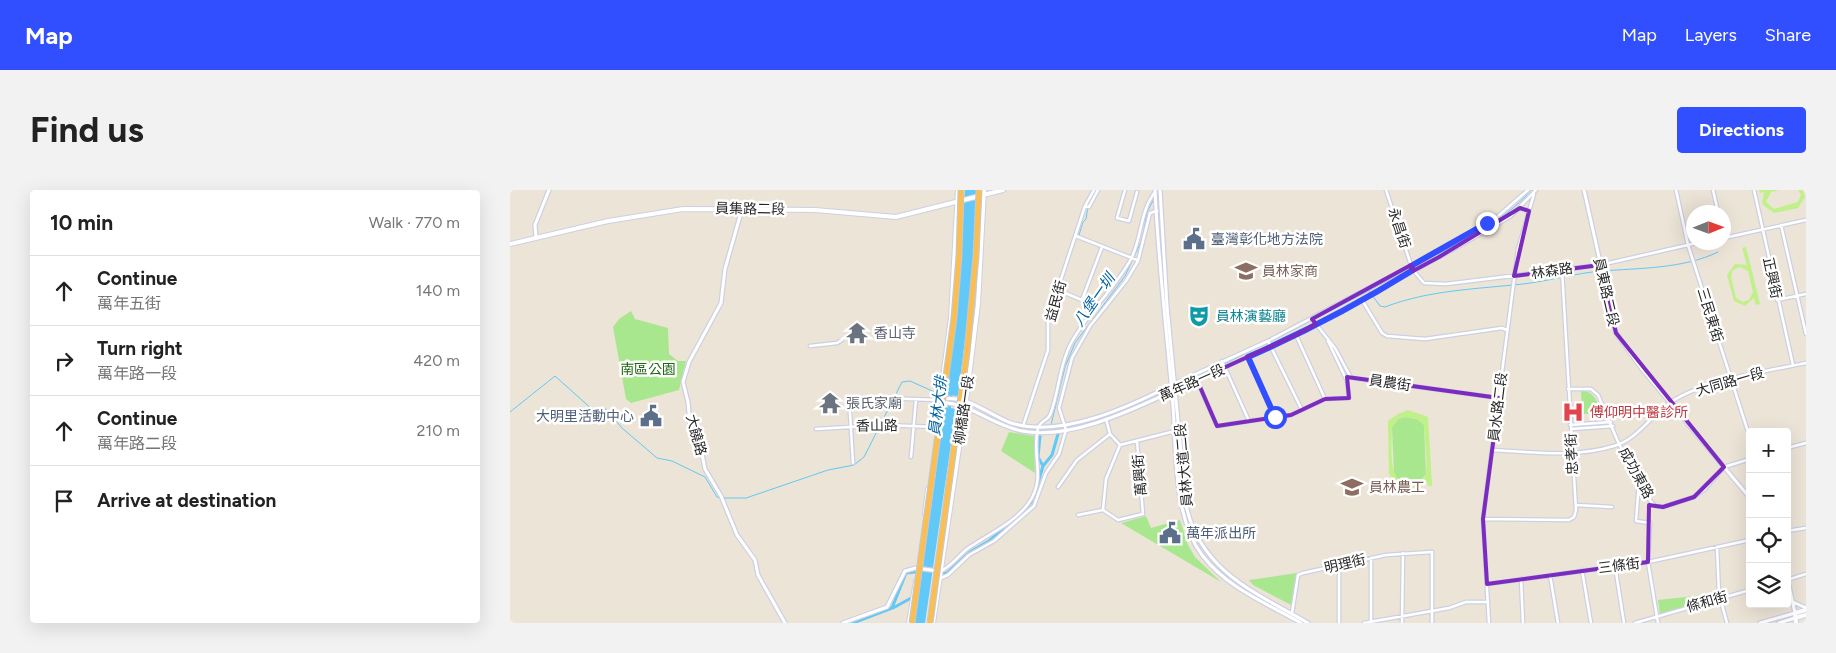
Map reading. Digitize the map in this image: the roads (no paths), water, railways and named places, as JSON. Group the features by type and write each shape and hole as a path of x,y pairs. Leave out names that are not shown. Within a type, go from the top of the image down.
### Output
{"highway":[{"path":"911,623 954,318 959,256 960,190"},
{"path":"931,623 967,352 976,256 979,190"}],"main road":[{"name":"柳橋路一段","path":"911,623 920,570 937,428 943,399 960,190"},
{"name":"柳橋路一段","path":"931,623 966,401 978,304 984,190"},
{"path":"984,196 1003,190"},
{"name":"員集路二段","path":"510,244 536,237 683,209 823,211 896,217 984,196"},
{"path":"1806,609 1794,613 1796,621 1806,615"}],"street":[{"path":"536,237 535,225 549,190"},
{"path":"1087,207 1094,190"},
{"path":"1087,207 1098,190"},
{"path":"1125,190 1117,218 1129,221 1137,192"},
{"name":"員林大道二段","path":"1160,190 1163,248 1186,505 1198,539 1213,562 1223,571 1308,623"},
{"name":"永昌街","path":"1386,190 1411,266"},
{"name":"萬年路一段","path":"943,399 966,401 1002,419 1023,426 1063,425 1114,411 1312,319 1497,217 1508,210 1528,190"},
{"path":"1534,194 1536,190"},
{"name":"員東路二段","path":"1584,190 1616,333 1670,402 1746,493"},
{"name":"三民東街","path":"1676,190 1686,237"},
{"path":"1713,190 1716,205"},
{"name":"正興街","path":"1754,190 1793,365"},
{"path":"844,623 887,607 902,572 938,571 948,568 967,550 1027,506 1034,495 1040,470 1035,449 1040,427 1050,417 1069,346 1097,306 1120,278 1131,258 1146,207 1155,191"},
{"name":"員林大道二段","path":"1155,191 1158,249 1184,516 1201,554 1220,574 1235,586 1301,623"},
{"name":"萬年路一段","path":"943,399 944,403 958,404 1008,427 1039,432 1064,431 1106,419 1172,392 1296,335 1512,216 1534,194"},
{"name":"員水路二段","path":"1489,623 1483,519 1518,249 1534,194"},
{"name":"益民街","path":"1023,426 1048,350 1048,319 1087,207"},
{"path":"1520,208 1529,211"},
{"name":"大饒路","path":"742,209 725,268 722,303 685,371 684,391 688,402 690,424 705,469 721,496 737,535 756,560 758,575 785,623"},
{"path":"939,579 1028,513 1038,498 1046,473 1058,454 1064,431 1059,408 1072,358 1090,326 1126,280 1138,261 1150,213 1157,211"},
{"path":"1731,236 1806,220"},
{"path":"1781,225 1806,334"},
{"path":"1076,236 1138,261"},
{"name":"林森路","path":"1411,266 1424,283 1430,284 1600,265 1686,246"},
{"path":"1082,300 1102,247"},
{"path":"1158,249 1163,248"},
{"name":"三民東街","path":"1689,250 1747,428"},
{"name":"忠孝街","path":"1562,270 1575,505"},
{"path":"1058,290 1097,306"},
{"path":"1777,300 1806,294"},
{"path":"1362,300 1382,333 1387,336 1425,339 1502,328 1508,330"},
{"name":"員農街","path":"1312,319 1353,378 1499,398"},
{"path":"1296,335 1325,399"},
{"path":"810,346 842,340"},
{"path":"1268,341 1302,410"},
{"path":"1197,380 1217,426 1291,415 1325,399 1349,398 1348,381 1328,341"},
{"path":"1248,357 1275,417"},
{"path":"1222,362 1249,421"},
{"name":"大同路一段","path":"1492,450 1572,453 1619,444 1640,431 1670,402 1731,380 1806,363"},
{"name":"成功東路","path":"1568,389 1595,391 1613,426 1619,444 1639,482 1655,506 1663,507 1694,497 1704,490 1724,467"},
{"path":"853,464 849,397 943,399"},
{"path":"911,457 916,399"},
{"path":"1106,419 1110,434 1120,445"},
{"path":"1570,425 1611,422"},
{"name":"香山路","path":"816,430 851,426 937,428"},
{"path":"1571,429 1613,426"},
{"path":"1120,445 1175,431"},
{"path":"1058,487 1077,460 1110,434"},
{"name":"萬興街","path":"1103,510 1118,520 1143,514 1137,441"},
{"path":"1791,447 1806,443"},
{"path":"1078,515 1103,510 1106,479 1120,445"},
{"path":"1724,467 1746,460"},
{"path":"1639,482 1636,520 1650,523 1648,562 1658,623"},
{"path":"1483,519 1568,520 1574,517 1575,505 1612,507"},
{"path":"1791,530 1806,528"},
{"name":"三條街","path":"1487,584 1648,562 1746,541"},
{"path":"1717,547 1720,599 1727,623"},
{"name":"明理街","path":"1292,613 1298,575 1371,558 1403,553 1432,552 1432,610"},
{"path":"1402,623 1403,553"},
{"path":"1371,558 1371,622"},
{"path":"1339,566 1339,623"},
{"path":"1615,566 1624,623"},
{"path":"1582,570 1591,623"},
{"path":"1791,578 1806,574"},
{"path":"1550,575 1558,623"},
{"path":"1521,579 1523,623"},
{"name":"條和街","path":"1635,623 1746,591"},
{"path":"1760,623 1794,613 1791,597"},
{"path":"1792,601 1806,609"},
{"path":"1364,623 1449,608 1466,602 1488,602"},
{"path":"1432,610 1432,623"},
{"path":"1779,623 1796,621"}],"water":[{"path":"965,190 977,190 971,292 958,396 946,395 957,316"},
{"path":"945,407 956,409 925,623 915,623"}],"waterway":[{"path":"1175,387 1297,328 1463,241 1506,213 1531,190"},
{"name":"八堡一圳","path":"1143,236 1147,212 1155,197"},
{"path":"1079,235 1092,199"},
{"name":"八堡一圳","path":"1051,425 1065,367 1075,343 1125,276 1142,240"},
{"path":"1369,291 1380,306 1385,307 1402,301 1453,291 1533,283 1592,272 1676,265 1704,258 1718,252"},
{"path":"510,412 555,376 594,411 606,409 622,428 657,458 672,461 705,477 717,497 720,498"},
{"path":"724,498 746,498 828,470 854,465 864,457 902,382 910,381 939,394"},
{"path":"1099,418 1128,408 1171,389"},
{"name":"員林大排","path":"949,412 951,391"},
{"path":"1055,429 1093,420"},
{"name":"八堡一圳","path":"940,575 947,573 970,552 989,541 1023,512 1033,500 1043,466 1052,455 1058,434"},
{"name":"八堡一圳","path":"1040,436 1038,457 1043,466"},
{"name":"八堡一圳","path":"853,623 892,608 906,573 915,572"},
{"path":"893,608 922,592"}],"place":[{"name":"臺灣彰化地方法院","path":"1194,239"},
{"name":"員林家商","path":"1246,271"},
{"name":"員林演藝廳","path":"1199,316"},
{"name":"香山寺","path":"857,333"},
{"name":"張氏家廟","path":"830,403"},
{"name":"傅仰明中醫診所","path":"1573,412"},
{"name":"大明里活動中心","path":"651,416"},
{"name":"員林農工","path":"1352,487"},
{"name":"萬年派出所","path":"1170,533"}],"park label":[{"name":"南區公園","path":"648,369"}]}
